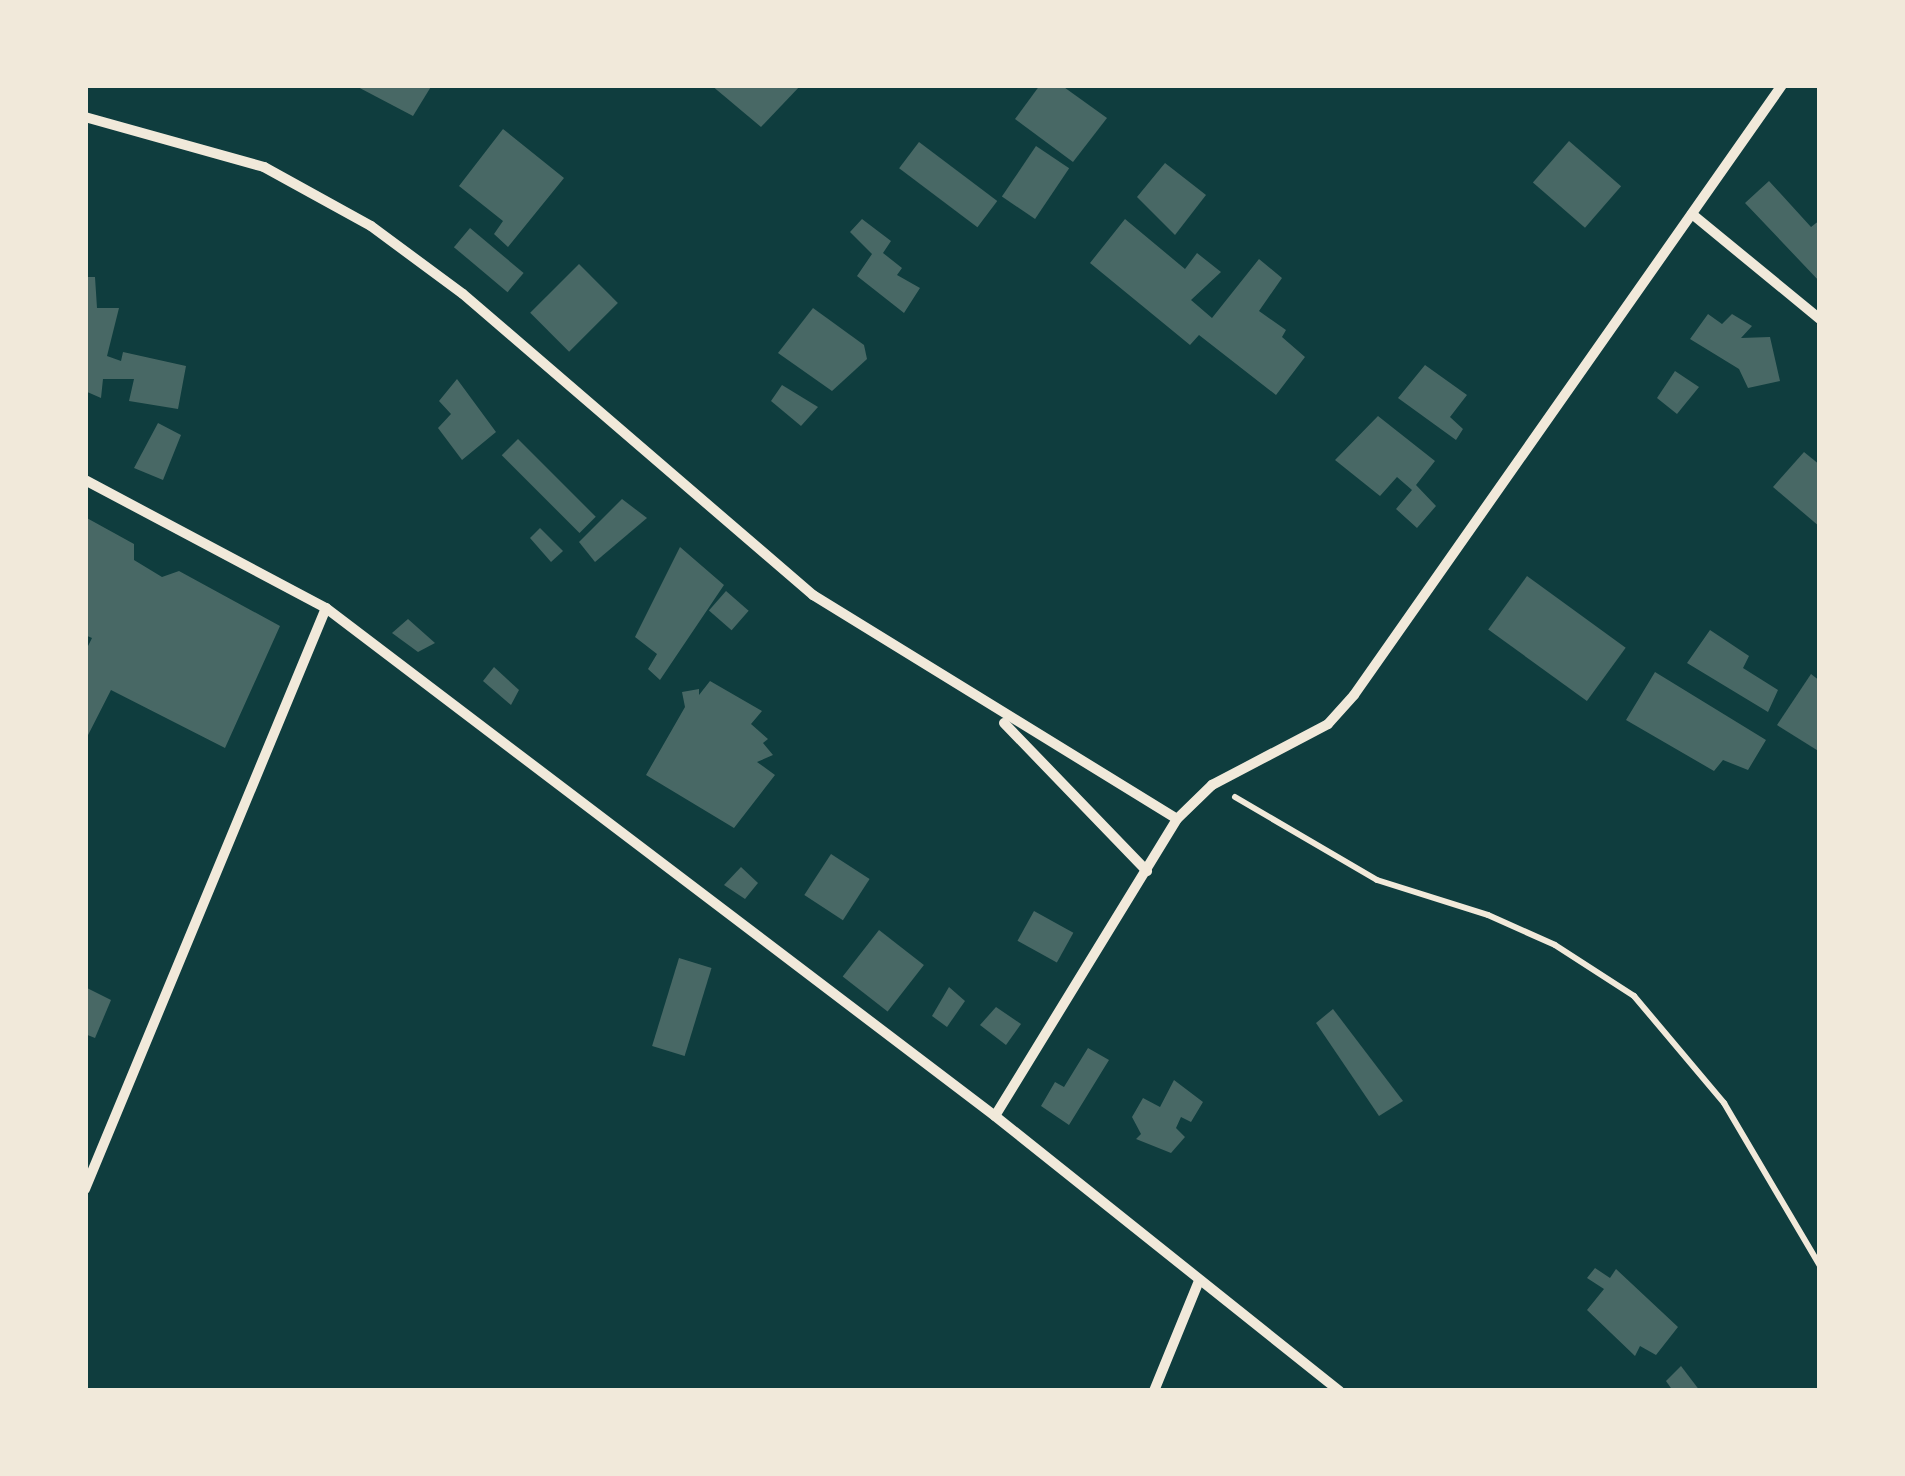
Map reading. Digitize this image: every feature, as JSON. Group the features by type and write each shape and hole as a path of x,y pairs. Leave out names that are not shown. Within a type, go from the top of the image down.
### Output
{"street":[{"path":"995,1116 1177,819 1212,784 1328,724 1354,695 1782,85"},
{"path":"85,117 264,168 371,226 463,294 813,595 993,711 1177,819"},
{"path":"1692,214 1820,319"},
{"path":"85,480 326,608 995,1116 1340,1391"},
{"path":"85,1189 326,608"},
{"path":"993,711 1146,871"},
{"path":"1154,1391 1199,1281"}],"path":[{"path":"1212,784 1377,880 1488,915 1555,945 1634,996 1724,1104 1820,1266"}],"building":[{"path":"354,85 432,85 413,116"},
{"path":"711,85 801,85 761,127"},
{"path":"1040,85 1061,85 1107,118 1073,162 1015,119"},
{"path":"503,129 564,178 508,247 494,234 503,221 459,186"},
{"path":"1569,141 1621,186 1585,228 1533,183"},
{"path":"919,142 997,201 977,227 899,168"},
{"path":"1036,146 1069,168 1035,219 1002,197"},
{"path":"1165,163 1206,195 1175,235 1137,197"},
{"path":"1769,181 1811,227 1820,220 1820,282 1745,203"},
{"path":"862,219 891,241 883,253 902,268 897,275 920,288 904,313 857,276 872,254 850,232"},
{"path":"1125,219 1185,269 1197,253 1221,272 1191,300 1212,318 1259,259 1282,278 1259,311 1286,330 1282,337 1305,357 1276,395 1199,335 1190,345 1090,263"},
{"path":"470,228 524,273 508,292 454,247"},
{"path":"579,264 618,303 569,352 530,313"},
{"path":"85,277 95,277 97,308 119,308 107,356 121,361 123,352 186,366 178,409 129,401 134,379 103,379 101,398 85,391"},
{"path":"813,308 864,345 867,359 832,391 778,353"},
{"path":"1708,314 1722,324 1732,314 1752,326 1741,338 1770,337 1780,381 1748,388 1739,369 1690,339"},
{"path":"1425,365 1467,395 1450,417 1463,429 1456,440 1398,398"},
{"path":"1675,371 1699,387 1677,414 1657,398"},
{"path":"457,379 496,432 462,460 438,428 451,414 439,401"},
{"path":"782,385 818,407 801,426 771,401"},
{"path":"1378,416 1435,461 1416,485 1436,506 1417,528 1396,509 1412,490 1397,477 1380,496 1335,460"},
{"path":"158,423 181,435 163,480 134,468"},
{"path":"518,439 596,517 580,533 502,455"},
{"path":"1804,452 1820,465 1820,527 1773,487"},
{"path":"622,499 647,518 595,562 579,542"},
{"path":"85,517 134,544 134,560 162,577 179,571 280,626 225,748 111,690 85,741 85,652 92,638 85,635"},
{"path":"540,528 563,551 551,562 530,538"},
{"path":"680,547 724,585 660,680 648,669 657,654 635,637"},
{"path":"1527,576 1626,648 1587,701 1488,629"},
{"path":"726,591 749,611 732,630 709,611"},
{"path":"408,619 435,643 418,652 392,633"},
{"path":"1710,630 1749,656 1743,668 1778,690 1768,712 1687,663"},
{"path":"494,667 519,690 511,705 483,681"},
{"path":"1655,672 1766,740 1748,770 1723,760 1714,771 1626,720"},
{"path":"1811,674 1820,681 1820,752 1777,725"},
{"path":"710,681 762,711 751,724 768,739 763,743 773,755 757,762 775,775 734,828 646,775 685,707 682,692 699,689 699,695"},
{"path":"831,854 870,879 843,920 804,895"},
{"path":"741,867 758,883 745,899 724,885"},
{"path":"1034,911 1073,933 1057,963 1018,941"},
{"path":"879,930 924,965 888,1012 843,976"},
{"path":"679,958 712,968 685,1056 652,1046"},
{"path":"85,987 111,1000 95,1038 85,1034"},
{"path":"949,987 965,1001 947,1027 932,1016"},
{"path":"996,1007 1021,1024 1006,1045 980,1025"},
{"path":"1333,1009 1403,1101 1379,1116 1316,1023"},
{"path":"1088,1048 1109,1060 1069,1125 1041,1106 1055,1082 1064,1087"},
{"path":"1174,1080 1203,1102 1191,1122 1181,1117 1176,1128 1185,1137 1171,1153 1136,1139 1141,1134 1132,1117 1143,1098 1160,1107"},
{"path":"1595,1268 1610,1278 1616,1269 1678,1327 1656,1355 1640,1346 1635,1356 1587,1310 1604,1289 1587,1278"},
{"path":"1681,1366 1700,1391 1673,1391 1666,1381"}]}
